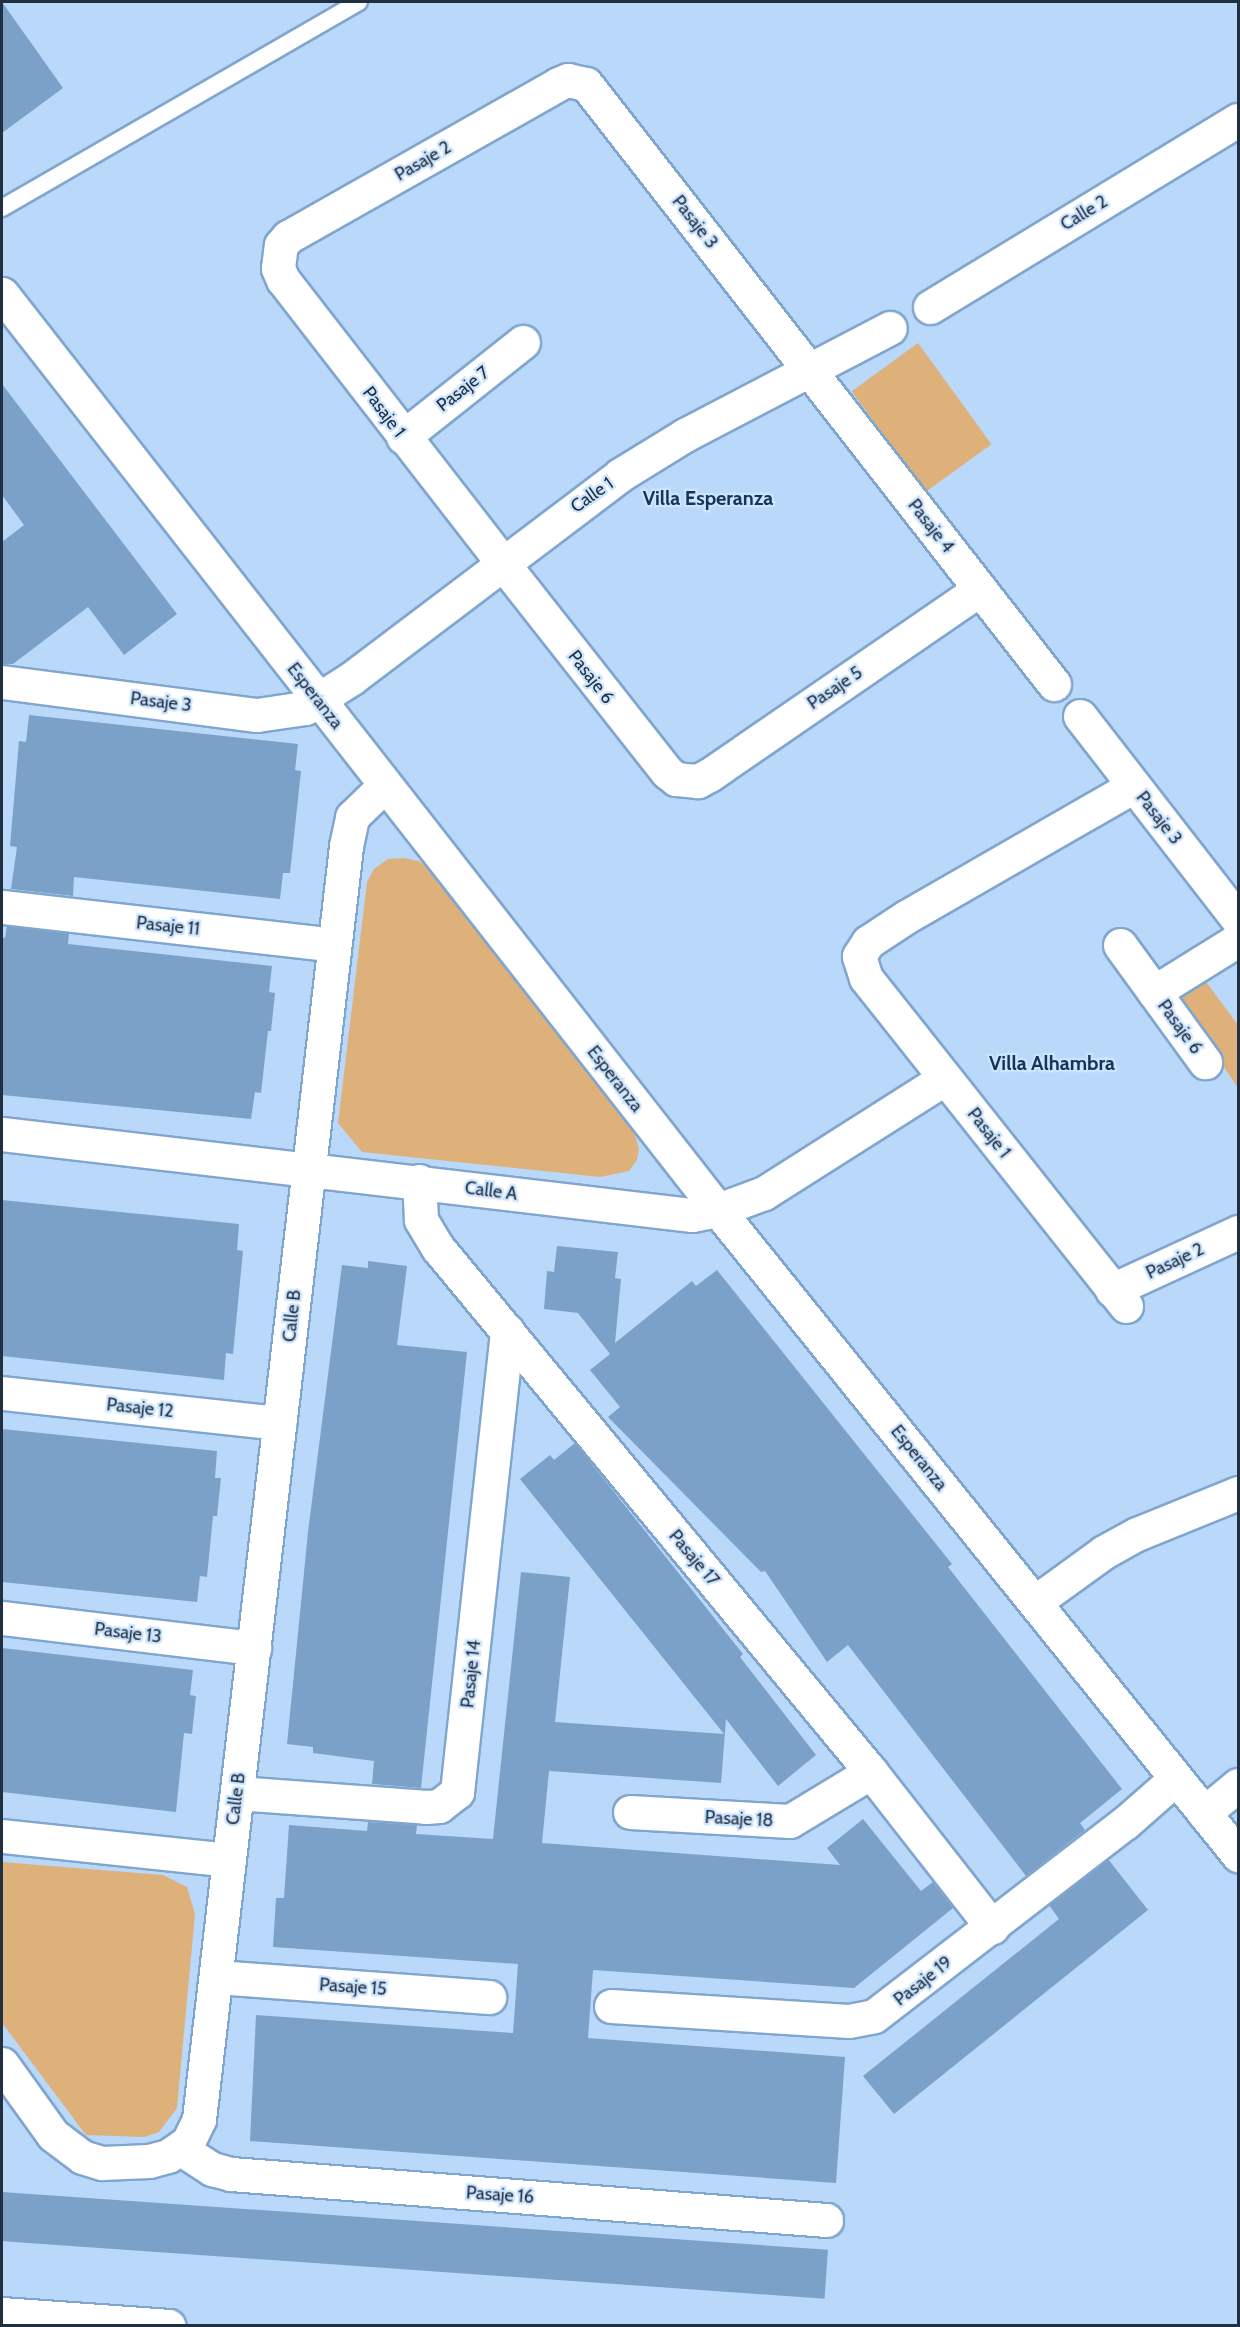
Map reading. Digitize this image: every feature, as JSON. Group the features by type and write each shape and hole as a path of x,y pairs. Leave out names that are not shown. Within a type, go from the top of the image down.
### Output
{"street":[{"name":"Pasaje 2","path":"277,256 288,237 558,84 578,80"},
{"name":"Pasaje 3","path":"578,80 592,89 809,368"},
{"name":"Calle 2","path":"930,307 1239,120"},
{"name":"Pasaje 1","path":"277,256 283,280 502,562"},
{"name":"Esperanza","path":"2,294 718,1210 1239,1855"},
{"name":"Calle 1","path":"318,700 628,470 809,368 890,328"},
{"name":"Pasaje 7","path":"403,437 523,342"},
{"name":"Pasaje 4","path":"809,368 1054,684"},
{"name":"Pasaje 6","path":"502,562 666,772 688,782"},
{"name":"Pasaje 5","path":"688,782 709,775 980,589"},
{"name":"Pasaje 3","path":"2,682 258,715 290,713 318,700"},
{"name":"Pasaje 3","path":"1080,716 1239,920"},
{"name":"Calle B","path":"180,2149 199,2119 334,945 352,817 385,785"},
{"name":"Pasaje 1","path":"1119,1298 866,978 859,956 868,942 906,917 1134,786"},
{"name":"Pasaje 11","path":"3,907 334,945"},
{"name":"Pasaje 6","path":"1154,992 1239,940"},
{"name":"Pasaje 6","path":"1119,945 1205,1062"},
{"name":"Calle A","path":"2,1134 308,1167 677,1214 718,1210 764,1193 945,1078"},
{"name":"Pasaje 17","path":"419,1181 421,1220 438,1248 871,1772 992,1927"},
{"name":"Pasaje 2","path":"1119,1298 1239,1232"},
{"name":"Pasaje 14","path":"237,1793 426,1807 439,1806 457,1792 507,1331"},
{"name":"Pasaje 12","path":"2,1393 279,1423"},
{"path":"1035,1602 1104,1552 1137,1534 1239,1493"},
{"name":"Pasaje 13","path":"2,1618 254,1648"},
{"name":"Pasaje 18","path":"630,1812 790,1821 871,1772"},
{"name":"Pasaje 19","path":"611,2006 864,2020 885,2012 1176,1779"},
{"path":"1204,1813 1239,1785"},
{"path":"2,1836 229,1860"},
{"name":"Pasaje 15","path":"216,1977 489,1997"},
{"path":"2,2064 53,2135 82,2157 102,2163 149,2161 180,2149"},
{"name":"Pasaje 16","path":"180,2149 212,2169 231,2174 826,2220"},
{"path":"2,2314 169,2325"}],"lane":[{"path":"2,208 359,2"}],"shaded area":[{"path":"918,343 991,444 925,492 852,391"},
{"path":"404,858 419,861 431,870 630,1121 639,1148 637,1160 629,1171 600,1177 362,1152 338,1123 367,882 374,869 388,859"},
{"path":"1204,979 1238,1025 1238,1088 1176,996"},
{"path":"2,1862 163,1875 187,1887 195,1914 177,2108 159,2132 144,2137 86,2135 2,2023"}],"building":[{"path":"2,2 63,88 2,133"},
{"path":"2,384 177,614 124,655 88,607 13,664 2,664 2,542 24,525 2,495"},
{"path":"29,715 298,744 295,770 301,771 290,873 283,873 280,899 74,877 73,896 11,889 17,847 10,846 19,741 26,742"},
{"path":"7,926 69,933 68,944 272,966 269,992 275,993 271,1031 268,1031 261,1093 255,1092 251,1119 2,1095 2,937 5,938"},
{"path":"2,1200 239,1224 237,1250 243,1251 233,1354 226,1353 224,1380 2,1356"},
{"path":"557,1246 618,1252 615,1278 621,1279 615,1343 692,1281 696,1286 717,1270 952,1564 948,1567 1122,1789 1080,1823 1085,1830 1026,1876 848,1645 827,1662 765,1571 761,1572 608,1417 620,1407 590,1370 610,1354 578,1313 544,1309 547,1271 554,1272"},
{"path":"368,1261 407,1266 397,1345 467,1352 421,1788 372,1784 374,1761 313,1753 313,1747 287,1744 308,1532 342,1265 368,1268"},
{"path":"2,1429 217,1451 215,1478 221,1478 217,1516 213,1516 207,1577 200,1576 197,1602 2,1582"},
{"path":"575,1443 743,1654 740,1657 816,1755 778,1786 726,1719 721,1783 549,1771 542,1843 840,1865 827,1848 863,1819 921,1891 933,1882 953,1908 854,1988 593,1970 588,2038 845,2057 836,2183 250,2141 256,2015 513,2033 518,1964 273,1947 276,1898 284,1898 289,1825 367,1831 368,1822 417,1825 416,1834 493,1839 521,1572 570,1577 555,1722 724,1734 520,1479 550,1455 554,1460"},
{"path":"2,1648 193,1670 190,1695 196,1696 192,1734 184,1733 176,1812 2,1792"},
{"path":"1108,1859 1148,1910 894,2114 863,2076 1059,1919 1049,1905"},
{"path":"2,2192 828,2250 825,2299 2,2241"}],"district":[{"name":"Villa Esperanza","path":"708,498"},
{"name":"Villa Alhambra","path":"1052,1063"}]}
